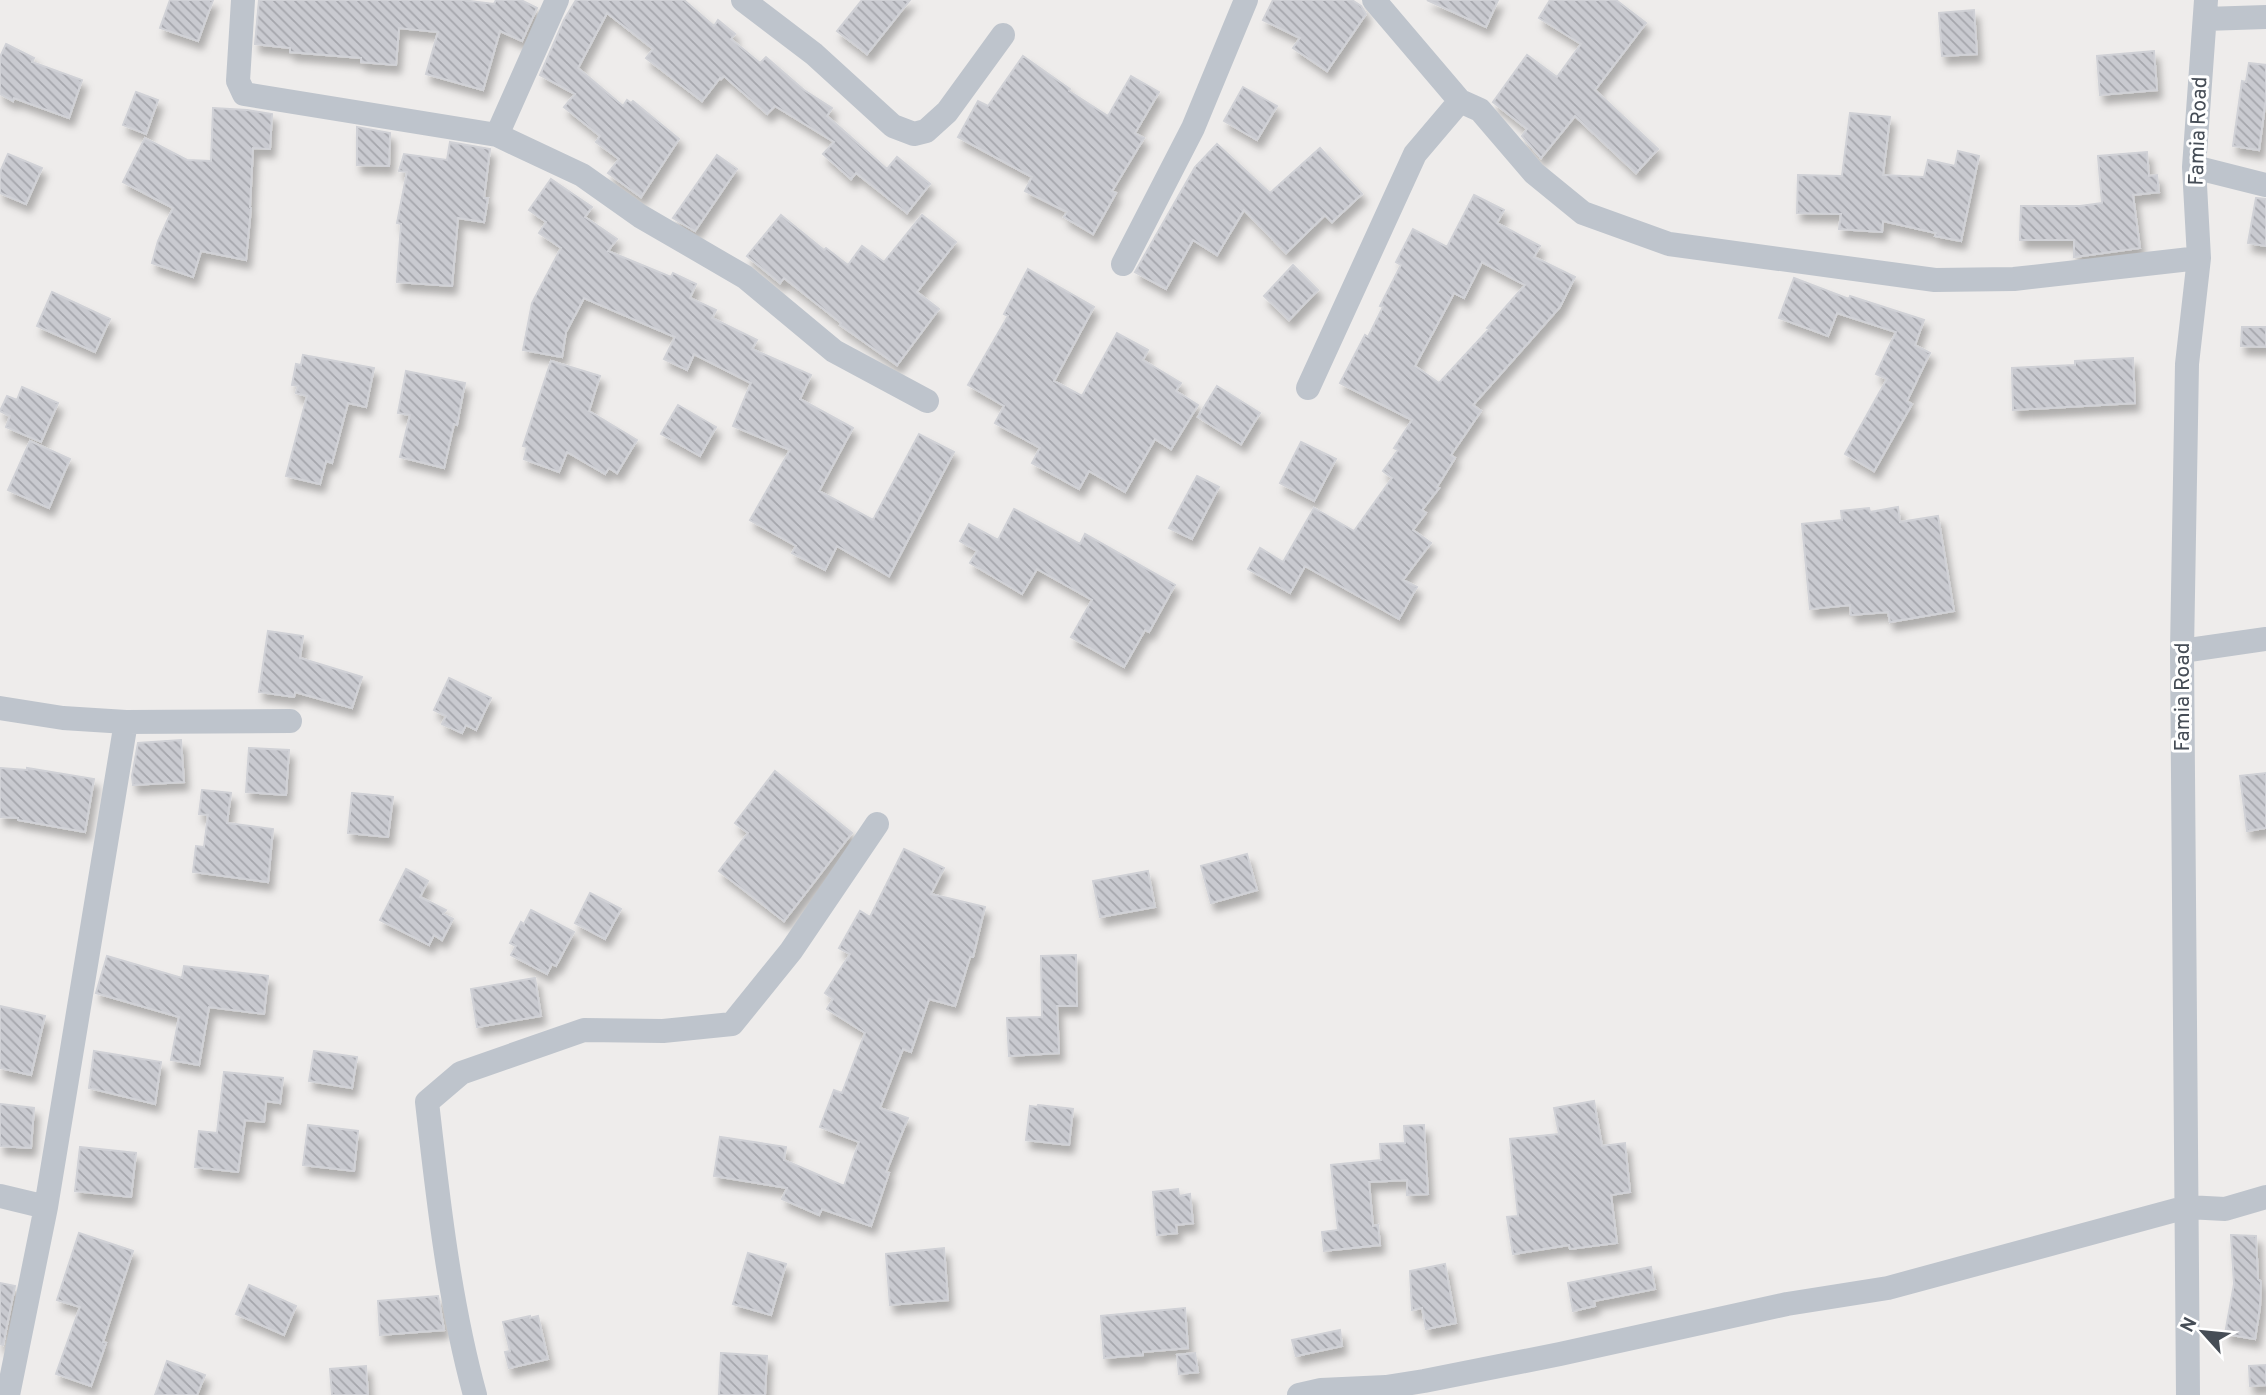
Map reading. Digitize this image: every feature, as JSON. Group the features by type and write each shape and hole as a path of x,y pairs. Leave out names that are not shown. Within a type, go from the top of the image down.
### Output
{"street":[{"path":"243,0 238,81 244,94 497,135 582,175 640,216 745,277 834,351 927,401"},
{"path":"497,135 557,0"},
{"path":"743,0 814,54 893,126 914,134 926,131 947,112 1003,35"},
{"path":"1123,264 1193,128 1246,0"},
{"path":"1374,0 1460,101 1480,110 1534,173 1583,214 1669,244 1935,280 2014,279 2199,258"},
{"path":"2205,9 2266,17"},
{"name":"Famia Road","path":"2189,1395 2182,651 2187,364 2199,258 2194,167 2205,9"},
{"path":"1308,388 1415,154 1460,101"},
{"path":"2194,167 2266,186"},
{"path":"2182,651 2266,639"},
{"path":"0,708 63,718 126,722 290,721"},
{"path":"8,1395 46,1207 126,722"},
{"path":"475,1395 465,1360 441,1219 427,1102 461,1073 584,1030 663,1031 732,1024 791,951 877,824"},
{"path":"0,1196 46,1207"},
{"path":"1299,1395 1321,1390 1386,1387 1424,1381 1787,1304 1888,1288 2187,1207 2225,1209 2266,1197"}],"building":[{"path":"170,0 213,0 198,41 160,28"},
{"path":"259,0 462,0 494,4 496,0 521,0 537,8 522,41 500,31 483,90 426,74 438,32 399,28 396,65 361,62 361,58 290,52 290,48 255,44"},
{"path":"576,0 684,0 714,26 718,20 735,34 731,39 760,63 766,57 804,90 832,108 827,116 887,169 897,157 930,184 907,213 856,173 851,179 823,154 834,142 775,106 767,114 724,76 702,101 646,58 653,49 607,13 578,68 623,106 627,100 631,103 633,101 679,139 641,197 608,173 619,159 596,142 600,136 564,107 575,94 540,75 564,20"},
{"path":"862,0 910,0 867,54 837,31"},
{"path":"1273,0 1352,0 1361,6 1366,14 1327,71 1293,48 1300,38 1263,20"},
{"path":"1427,0 1498,0 1486,27"},
{"path":"1550,0 1616,0 1646,23 1595,90 1658,149 1636,173 1575,116 1541,158 1522,136 1527,129 1493,102 1527,55 1557,77 1581,44 1539,18"},
{"path":"1974,10 1977,54 1942,56 1939,13"},
{"path":"6,44 34,58 32,62 82,80 69,118 14,98 13,101 0,94 0,57"},
{"path":"2154,51 2157,90 2100,95 2097,56"},
{"path":"1023,56 1108,116 1131,76 1159,92 1135,133 1144,138 1112,191 1116,193 1093,234 1064,217 1067,212 1025,191 1032,177 958,137 978,101 988,106"},
{"path":"2249,63 2266,65 2266,98 2259,150 2233,146 2242,81 2246,82"},
{"path":"1243,87 1277,106 1257,140 1224,121"},
{"path":"136,92 158,100 146,134 123,125"},
{"path":"213,108 272,114 270,149 253,148 246,260 201,251 193,277 152,263 158,241 173,208 123,182 145,138 187,160 211,161"},
{"path":"1850,113 1890,117 1883,175 1924,177 1928,160 1955,166 1958,151 1979,156 1961,241 1883,221 1882,232 1839,229 1841,214 1797,213 1798,175 1842,176"},
{"path":"357,127 390,133 389,166 357,165"},
{"path":"450,142 490,149 484,222 458,218 452,286 397,282 401,224 397,223 407,172 399,171 404,154 447,160"},
{"path":"1217,144 1270,193 1320,148 1362,194 1332,222 1325,215 1286,253 1244,210 1217,255 1193,240 1166,289 1135,272 1195,167"},
{"path":"2147,152 2149,176 2157,175 2159,192 2133,195 2140,248 2074,257 2074,240 2020,240 2021,206 2080,206 2102,203 2098,156"},
{"path":"8,154 42,168 26,204 0,193 0,172"},
{"path":"717,155 737,169 695,231 673,218"},
{"path":"551,179 592,207 585,217 617,239 608,251 671,277 673,273 696,284 690,298 716,310 712,318 757,340 752,349 811,375 800,399 853,428 819,491 873,520 919,434 954,452 889,576 837,546 825,570 792,553 796,546 750,520 790,450 733,426 751,383 694,354 687,370 664,359 675,337 584,298 566,332 562,357 523,350 532,303 561,248 539,233 546,222 529,210"},
{"path":"1474,195 1504,210 1497,223 1540,246 1534,257 1575,277 1560,307 1473,405 1481,411 1451,455 1455,458 1437,487 1439,488 1422,510 1426,513 1413,530 1431,543 1403,580 1417,587 1399,619 1305,566 1290,593 1248,569 1260,548 1283,562 1314,508 1354,531 1392,478 1383,471 1398,450 1394,448 1412,420 1340,383 1383,307 1380,306 1401,265 1396,262 1413,229 1447,247","holes":["1482,262 1525,285 1439,383 1415,366 1454,293 1464,298"]},
{"path":"2256,198 2266,199 2266,246 2248,243"},
{"path":"781,215 824,250 826,248 848,265 862,246 884,262 922,215 956,242 917,292 939,309 897,365 840,325 841,323 784,278 780,283 747,256"},
{"path":"1293,265 1318,290 1289,320 1264,296"},
{"path":"1028,269 1094,307 1054,381 1082,396 1117,333 1148,350 1143,360 1181,383 1176,391 1198,405 1171,449 1155,439 1125,492 1089,471 1079,489 1032,463 1040,448 995,423 1004,406 968,385 1008,316 1004,314"},
{"path":"1794,278 1849,299 1850,296 1924,320 1915,345 1930,353 1907,401 1912,404 1874,471 1845,454 1887,379 1876,374 1896,332 1837,313 1828,336 1779,318"},
{"path":"52,292 110,319 95,352 37,326"},
{"path":"2242,327 2266,327 2266,347 2241,346"},
{"path":"303,355 374,368 366,407 348,403 332,463 326,461 320,484 286,476 307,396 296,393 298,386 292,385 296,364 301,365"},
{"path":"2133,358 2135,403 2013,410 2012,368 2075,365 2075,361"},
{"path":"551,361 600,376 589,411 637,440 617,473 609,468 605,474 567,452 559,472 524,459 527,447 523,446"},
{"path":"406,371 465,383 457,425 454,424 444,468 400,457 410,415 398,413"},
{"path":"1217,386 1260,413 1241,444 1198,417"},
{"path":"22,387 58,403 41,442 6,427 10,416 0,411 7,396 17,400"},
{"path":"678,405 716,427 700,456 661,434"},
{"path":"30,441 70,459 49,508 8,490"},
{"path":"1301,442 1336,459 1314,501 1280,483"},
{"path":"1197,476 1219,487 1192,539 1169,528"},
{"path":"1898,507 1900,522 1938,516 1954,611 1890,622 1888,612 1851,615 1850,605 1810,609 1802,524 1842,520 1841,511 1869,508 1870,512"},
{"path":"1014,509 1080,544 1085,534 1175,585 1149,632 1145,630 1124,667 1071,637 1092,600 1037,569 1022,594 970,563 977,551 960,541 969,524 998,540"},
{"path":"268,631 303,636 300,658 362,677 352,708 295,692 294,697 259,692"},
{"path":"449,678 491,698 476,730 466,725 462,733 442,724 446,716 434,710"},
{"path":"181,740 184,782 133,785 138,743"},
{"path":"249,748 289,750 286,795 246,792"},
{"path":"0,768 27,768 94,779 85,832 18,818 0,817"},
{"path":"775,771 852,833 784,921 719,871 748,833 735,823"},
{"path":"2266,773 2266,828 2247,831 2240,776"},
{"path":"202,790 231,793 227,823 273,829 268,882 193,872 196,846 204,847 208,815 199,814"},
{"path":"352,793 393,797 388,837 348,833"},
{"path":"904,849 944,868 931,894 985,907 973,957 970,957 955,1006 929,999 911,1052 903,1049 880,1108 908,1118 886,1172 889,1173 871,1226 822,1209 819,1215 782,1199 787,1188 714,1176 720,1137 786,1147 784,1160 844,1186 859,1142 820,1127 834,1090 842,1093 865,1033 827,1009 833,999 825,993 850,954 839,948 860,911 870,917"},
{"path":"1247,854 1257,890 1211,903 1201,866"},
{"path":"406,869 428,881 420,897 446,910 443,914 453,919 442,940 434,935 429,945 380,920"},
{"path":"1148,871 1155,907 1100,917 1093,881"},
{"path":"590,893 621,909 605,939 575,923"},
{"path":"531,910 574,932 556,966 552,964 547,974 511,955 516,946 510,943"},
{"path":"1076,955 1077,1006 1057,1006 1059,1053 1009,1056 1007,1018 1042,1017 1041,956"},
{"path":"107,956 182,978 184,966 268,976 264,1014 209,1007 199,1065 171,1060 179,1017 96,993"},
{"path":"535,978 541,1016 477,1027 471,989"},
{"path":"0,1006 45,1016 31,1075 0,1068"},
{"path":"94,1051 161,1062 155,1104 89,1088"},
{"path":"314,1051 357,1057 352,1088 309,1081"},
{"path":"224,1072 283,1078 280,1103 266,1101 264,1122 245,1120 238,1172 195,1167 199,1131 217,1133"},
{"path":"1594,1101 1602,1146 1625,1143 1630,1192 1611,1195 1617,1243 1570,1249 1569,1245 1513,1254 1507,1217 1518,1216 1510,1139 1559,1134 1554,1108"},
{"path":"0,1104 34,1108 31,1148 0,1146"},
{"path":"1030,1106 1073,1109 1069,1145 1026,1140"},
{"path":"308,1125 358,1131 354,1171 303,1165"},
{"path":"1424,1125 1428,1194 1407,1195 1407,1180 1369,1182 1373,1226 1378,1225 1380,1245 1324,1251 1322,1232 1338,1230 1331,1165 1381,1160 1380,1144 1405,1143 1404,1126"},
{"path":"80,1147 136,1153 131,1197 75,1191"},
{"path":"1178,1189 1179,1196 1190,1194 1193,1223 1176,1225 1177,1233 1157,1235 1153,1192"},
{"path":"79,1233 133,1251 91,1386 56,1374 80,1307 57,1300"},
{"path":"2231,1235 2256,1236 2258,1279 2261,1282 2255,1339 2225,1334 2234,1284"},
{"path":"944,1248 948,1300 890,1305 886,1254"},
{"path":"748,1253 786,1264 771,1315 733,1304"},
{"path":"1445,1264 1456,1323 1426,1329 1422,1308 1412,1310 1410,1271"},
{"path":"1651,1267 1655,1289 1594,1301 1595,1306 1573,1311 1568,1283"},
{"path":"0,1283 15,1286 3,1345 0,1344"},
{"path":"249,1285 296,1306 284,1335 236,1314"},
{"path":"438,1296 444,1330 380,1335 378,1301"},
{"path":"1185,1308 1188,1348 1104,1358 1101,1316"},
{"path":"538,1316 548,1359 509,1368 505,1352 510,1351 503,1322"},
{"path":"1340,1330 1342,1346 1296,1356 1292,1340"},
{"path":"721,1353 767,1356 765,1395 719,1395"},
{"path":"1195,1353 1198,1372 1179,1374 1177,1355"},
{"path":"167,1361 205,1375 197,1395 155,1395"},
{"path":"2266,1365 2266,1385 2250,1386 2249,1366"},
{"path":"366,1366 368,1395 332,1395 330,1369"}]}
